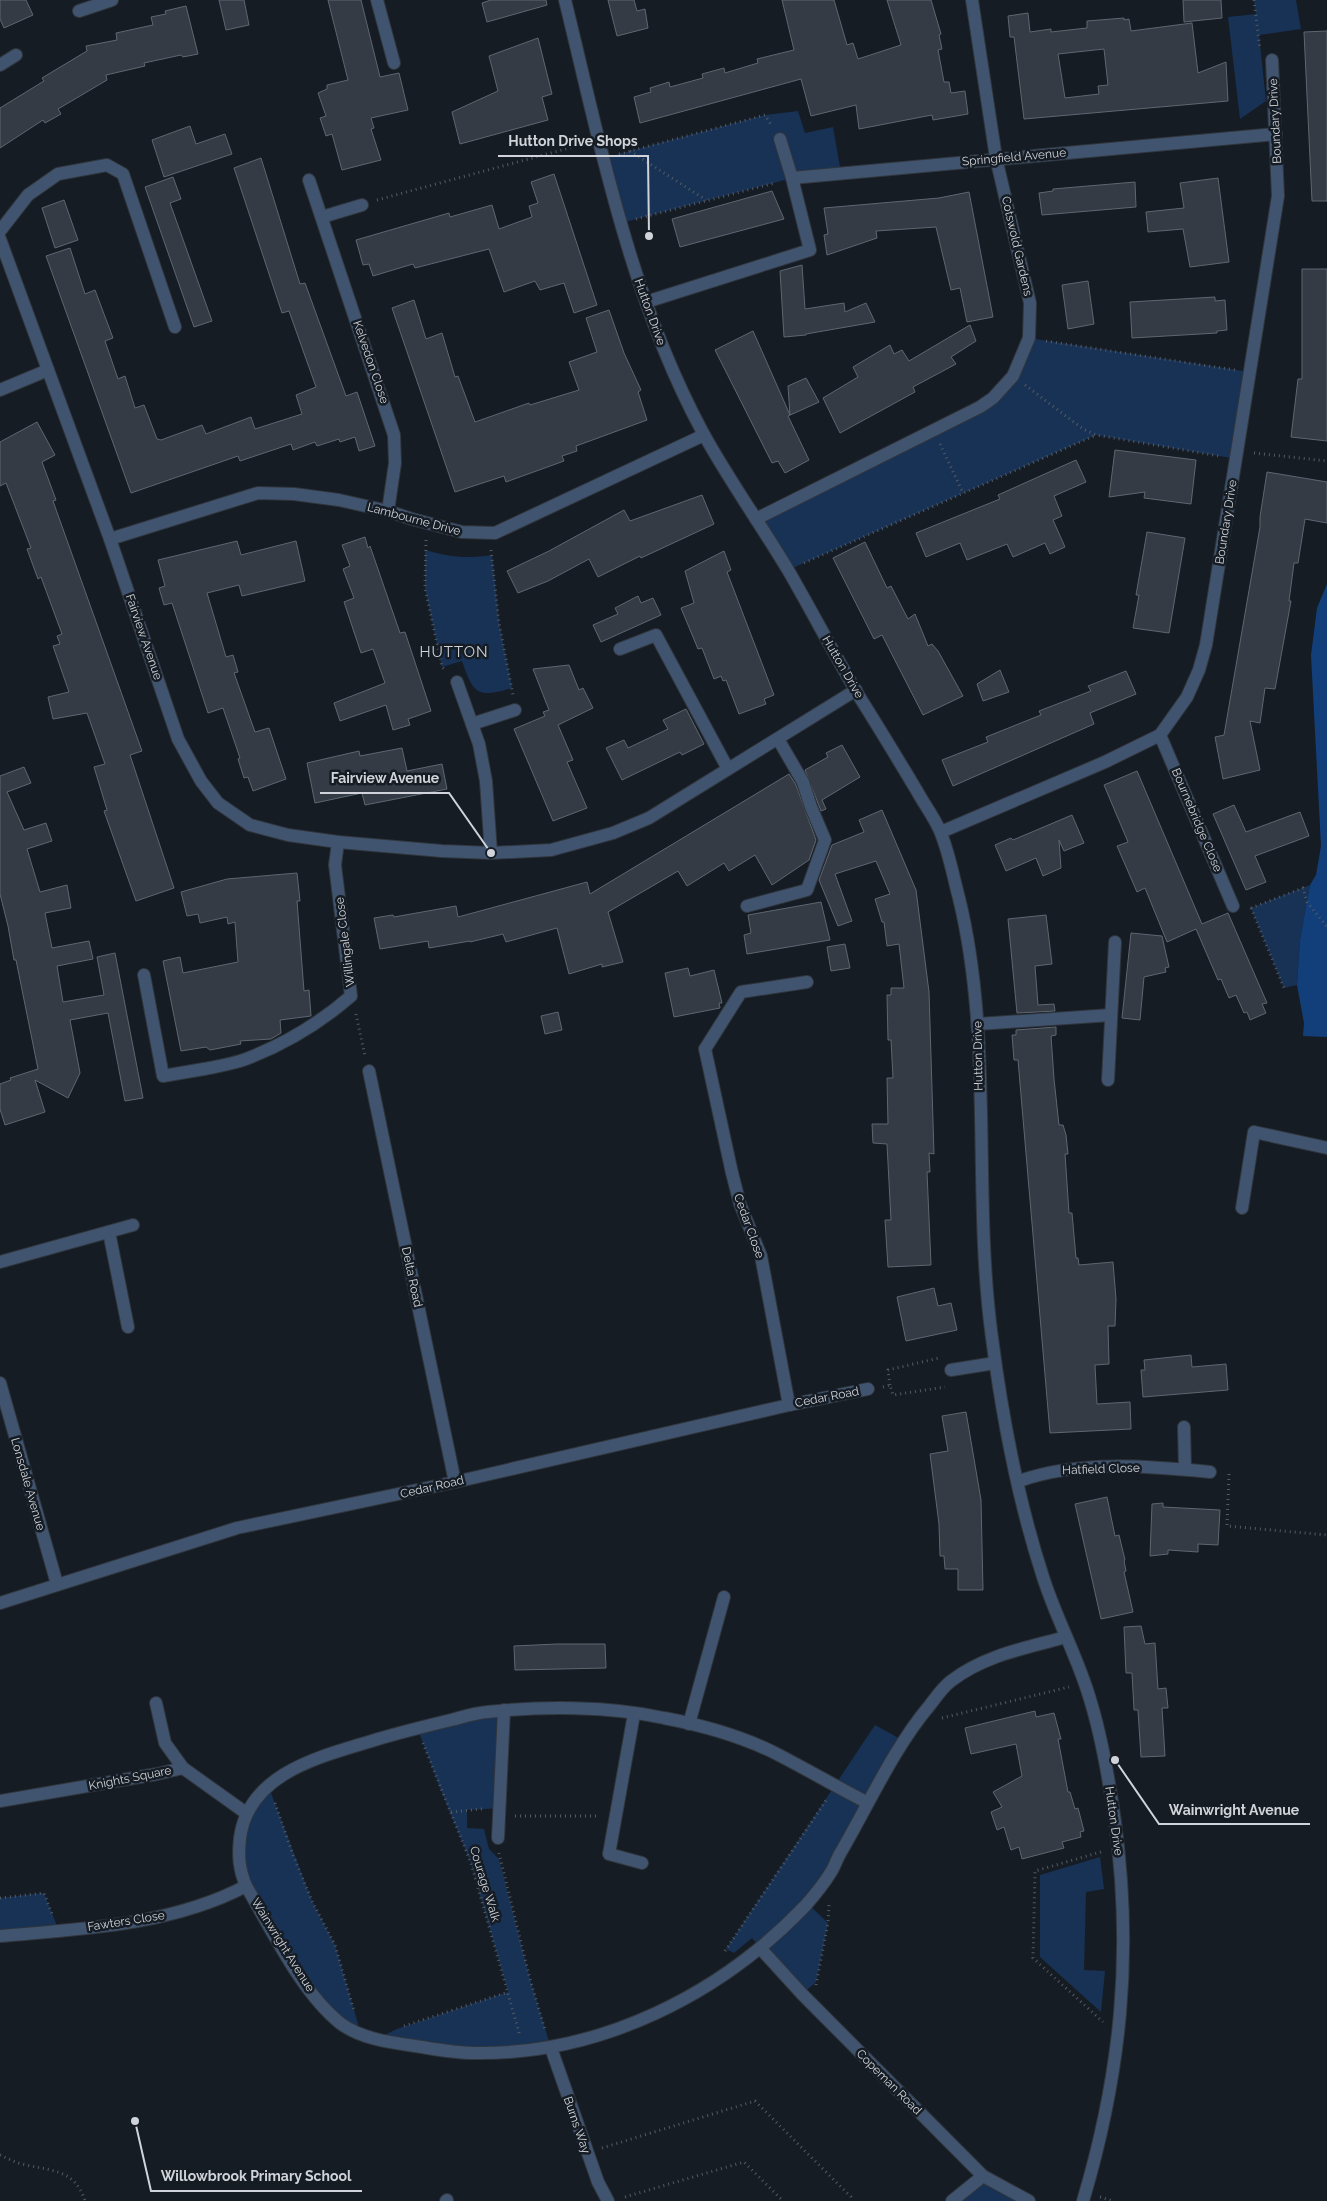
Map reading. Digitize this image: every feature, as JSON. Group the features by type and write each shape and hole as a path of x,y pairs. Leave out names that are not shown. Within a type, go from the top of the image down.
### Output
{"street":[{"path":"79,11 112,0"},
{"path":"377,0 394,63"},
{"name":"Hutton Drive","path":"565,0 621,223 634,268 670,367 704,435 788,570 940,832 964,922 973,968 978,1024 985,1279 995,1363 1035,1550 1084,1683 1103,1748 1118,1847 1124,1963 1118,2036 1106,2114 1082,2201"},
{"name":"Cotswold Gardens","path":"756,519 933,431 994,398 1013,376 1029,338 1030,303 996,158 972,0"},
{"path":"0,65 16,55"},
{"name":"Boundary Drive","path":"940,832 1105,762 1160,735 1187,697 1199,670 1206,645 1237,459 1278,196 1272,60"},
{"name":"Springfield Avenue","path":"792,178 1276,134"},
{"path":"646,302 810,250 780,139"},
{"path":"0,231 28,194 58,174 107,165 124,174 175,327"},
{"name":"Kelvedon Close","path":"309,180 394,435 395,462 388,511"},
{"path":"322,217 362,204"},
{"name":"Fairview Avenue","path":"0,239 110,539 178,739 200,781 218,803 250,825 288,835 338,842 491,854 551,850 613,833 649,818 856,690"},
{"path":"0,390 48,370"},
{"name":"Lambourne Drive","path":"110,539 258,493 294,494 339,500 388,511 427,524 462,532 488,533 517,524 704,435"},
{"path":"620,649 656,635 728,770"},
{"path":"458,682 479,744 486,782 491,854"},
{"path":"472,724 515,710"},
{"name":"Bournebridge Close","path":"1160,735 1234,906"},
{"path":"747,906 807,890 825,840 802,782 778,739"},
{"name":"Willingale Close","path":"144,975 163,1076 244,1060 289,1040 334,1011 351,996 336,865 338,842"},
{"path":"1108,1080 1115,942"},
{"name":"Cedar Close","path":"788,1405 761,1256 740,1204 705,1049 741,992 807,982"},
{"path":"978,1024 1111,1015"},
{"name":"Delta Road","path":"369,1071 455,1482"},
{"path":"1242,1208 1254,1132 1327,1148"},
{"path":"0,1262 133,1225"},
{"path":"109,1232 128,1327"},
{"path":"948,1371 995,1363"},
{"name":"Lonsdale Avenue","path":"0,1384 57,1584"},
{"name":"Cedar Road","path":"0,1603 237,1528 455,1482 788,1405 868,1389"},
{"path":"1184,1427 1185,1469"},
{"name":"Hatfield Close","path":"1019,1481 1046,1472 1085,1467 1185,1469 1210,1472"},
{"path":"689,1724 724,1597"},
{"name":"Wainwright Avenue","path":"868,1803 774,1753 734,1737 662,1717 544,1708 504,1710 485,1712 417,1727 308,1761 268,1785 246,1814 238,1853 240,1871 246,1886 298,1975 322,2006 341,2024 376,2039 475,2054 551,2048 589,2040 633,2023 676,2003 702,1989 761,1949 807,1904 831,1872 868,1803 914,1725 949,1682 976,1665 1014,1649 1066,1637"},
{"path":"156,1703 165,1743 183,1768"},
{"path":"498,1838 504,1710"},
{"path":"634,1714 609,1854 642,1863"},
{"name":"Knights Square","path":"0,1801 183,1768 246,1814"},
{"name":"Fawters Close","path":"0,1936 119,1924 179,1912 221,1899 246,1886"},
{"name":"Copeman Road","path":"761,1949 813,2005 983,2176 1029,2201"},
{"name":"Burns Way","path":"551,2048 587,2153 605,2196"},
{"path":"952,2201 983,2176"}],"path":[{"path":"1254,0 1262,61 1272,60"},
{"path":"604,158 766,115 780,139"},
{"path":"362,204 599,140"},
{"path":"630,151 706,200"},
{"path":"621,223 792,178"},
{"path":"1029,338 1250,372"},
{"path":"1013,376 1083,429 1096,435 1237,459 1256,452 1327,461"},
{"path":"933,431 963,493"},
{"path":"788,570 1096,435"},
{"path":"427,524 425,588 442,667 458,682"},
{"path":"488,533 500,623 515,710"},
{"path":"1234,906 1251,908 1303,888 1307,902 1327,927"},
{"path":"1251,908 1284,988"},
{"path":"351,996 369,1071"},
{"path":"942,1357 948,1371 947,1387 893,1396 888,1370 942,1357"},
{"path":"868,1389 890,1385"},
{"path":"1210,1472 1229,1474 1227,1526 1327,1535"},
{"path":"914,1725 1084,1683"},
{"name":"Courage Walk","path":"417,1727 471,1863 524,2051"},
{"path":"268,1785 312,1901 336,1945 361,2034"},
{"path":"721,1957 836,1786"},
{"path":"450,1812 616,1816"},
{"name":"Courage Walk","path":"498,1838 499,1858 530,1979 551,2048"},
{"path":"1118,1847 1035,1871 1033,1958 1118,2036"},
{"path":"813,2005 828,1923 831,1872"},
{"path":"0,1898 44,1893 59,1931"},
{"path":"376,2039 397,2029 508,1992"},
{"path":"587,2153 755,2101 851,2196 852,2201"},
{"path":"0,2155 23,2164 48,2168 65,2175 82,2192 84,2201"},
{"path":"605,2196 625,2197 744,2162 783,2201"}],"shaded area":[{"path":"1254,0 1296,0 1301,29 1259,35 1266,101 1240,119 1228,17 1256,14"},
{"path":"798,111 805,133 833,127 841,173 792,178 621,223 604,158 765,115"},
{"path":"1029,338 1250,372 1237,459 1096,435 788,570 756,519 993,398"},
{"path":"425,550 458,557 492,555 499,623 512,688 484,693 473,687 462,661 442,667 425,588"},
{"path":"1327,584 1327,1037 1303,1036 1304,1023 1297,985 1300,940 1310,885 1316,875 1321,846 1311,655 1317,608"},
{"path":"1310,885 1300,940 1297,985 1284,988 1251,908"},
{"path":"504,1710 500,1808 467,1810 467,1828 484,1829 489,1849 499,1859 530,1979 551,2048 513,2052 376,2039 397,2029 508,1992 471,1863 417,1727"},
{"path":"875,1725 904,1741 807,1903 828,1923 816,1982 802,1994 752,1938 734,1953 726,1949"},
{"path":"268,1785 312,1901 335,1945 361,2034 322,2006 246,1886 241,1836"},
{"path":"1100,1857 1104,1889 1086,1892 1084,1970 1105,1971 1101,2012 1040,1957 1040,1875"},
{"path":"44,1893 59,1931 0,1936 0,1898"},
{"path":"983,2176 1029,2201 963,2201 958,2196"}],"building":[{"path":"0,0 26,0 33,15 4,28 0,19"},
{"path":"219,0 244,0 249,25 226,30"},
{"path":"328,0 361,0 380,77 399,73 408,110 371,118 374,128 371,129 381,160 342,170 332,134 326,136 320,118 326,116 318,93 327,89 327,85 348,80"},
{"path":"491,0 546,0 547,5 487,22 482,3"},
{"path":"608,0 634,0 637,11 645,9 648,28 617,36"},
{"path":"782,0 834,0 847,45 853,43 858,59 901,45 887,0 931,0 941,34 939,35 942,49 938,50 944,82 949,82 951,93 965,91 968,114 933,120 932,115 859,129 856,105 811,116 801,79 640,123 634,97 651,92 650,88 669,82 670,87 703,78 702,74 724,68 725,73 758,63 757,59 794,50"},
{"path":"1183,0 1221,0 1222,18 1184,22"},
{"path":"186,6 198,54 183,57 181,55 144,63 145,66 106,75 107,80 58,109 61,114 45,123 43,120 0,148 0,108 44,81 42,78 87,51 86,46 117,40 116,33 153,25 151,17 166,14 165,11"},
{"path":"1028,13 1030,32 1051,29 1051,32 1087,28 1087,21 1124,18 1124,20 1129,19 1131,31 1192,23 1198,73 1226,62 1228,101 1024,119 1014,37 1010,37 1008,16","holes":["1104,49 1108,85 1098,86 1099,94 1065,98 1058,54"]},
{"path":"1327,31 1327,201 1312,201 1304,32"},
{"path":"538,38 552,94 542,97 548,120 460,144 452,112 498,91 489,56"},
{"path":"190,126 196,144 225,134 232,154 164,177 152,140"},
{"path":"261,158 300,284 305,283 346,396 357,392 375,446 359,451 355,437 340,442 339,439 317,446 315,442 293,450 291,444 240,461 238,456 131,493 46,256 70,248 85,294 95,290 113,338 105,341 118,379 125,376 135,408 144,405 157,439 161,440 202,425 206,434 251,417 255,429 302,414 296,395 316,387 289,311 282,313 234,168"},
{"path":"554,174 597,305 574,313 564,283 540,290 535,281 504,292 489,249 415,268 413,264 373,276 369,264 363,265 356,240 449,213 450,217 492,205 499,229 532,217 529,206 538,203 531,182"},
{"path":"173,177 181,199 170,203 212,321 194,327 145,187"},
{"path":"1218,178 1229,262 1190,267 1183,229 1148,232 1146,212 1184,208 1180,183"},
{"path":"1135,182 1136,207 1042,215 1039,193 1053,191 1053,189"},
{"path":"772,191 784,219 680,247 672,219"},
{"path":"969,192 993,317 967,322 960,288 951,290 936,227 876,231 877,238 827,255 824,235 828,234 824,208 939,198"},
{"path":"64,200 78,240 55,248 42,208"},
{"path":"802,265 805,309 844,303 845,312 866,303 875,322 806,335 784,337 780,271"},
{"path":"1302,269 1327,269 1327,441 1291,437 1298,379 1302,379"},
{"path":"1088,281 1094,324 1068,329 1062,285"},
{"path":"1215,297 1215,301 1225,300 1227,330 1217,331 1217,333 1132,338 1130,302"},
{"path":"414,300 426,339 442,333 455,377 458,376 475,422 529,403 530,405 579,390 569,362 597,352 586,318 609,310 624,353 641,390 638,392 647,420 576,446 577,451 562,456 564,461 506,482 504,476 455,492 392,308"},
{"path":"970,325 976,341 951,357 956,364 913,387 915,392 840,433 823,398 858,377 853,367 890,345 894,354 902,350 909,361"},
{"path":"753,331 790,415 788,386 806,378 819,402 788,416 809,460 785,473 778,461 772,463 715,350"},
{"path":"37,422 55,455 42,462 56,500 53,501 142,751 130,755 174,888 136,901 104,811 107,810 94,767 105,764 87,713 53,719 48,697 69,692 53,646 60,644 57,636 62,634 41,577 38,579 27,549 31,548 6,483 0,486 0,442"},
{"path":"1115,450 1196,460 1191,504 1144,498 1145,492 1109,497"},
{"path":"1076,460 1086,482 1054,496 1062,516 1053,520 1065,547 1050,554 1045,543 1013,557 1007,544 967,560 960,543 926,557 916,533 1000,499 998,495"},
{"path":"1267,472 1327,482 1327,523 1305,519 1298,563 1294,563 1289,601 1291,601 1275,689 1265,688 1260,723 1250,721 1260,770 1223,779 1215,737 1224,735 1260,527"},
{"path":"702,495 714,524 641,558 640,556 598,577 589,559 548,581 518,593 507,571 549,551 624,510 630,521"},
{"path":"1147,532 1185,538 1169,633 1133,628 1139,595 1136,595"},
{"path":"365,537 368,548 370,546 400,633 405,632 431,711 408,719 410,725 393,730 386,705 340,721 334,703 385,683 373,649 361,653 344,602 354,598 343,569 350,566 342,545"},
{"path":"237,541 241,555 296,541 305,581 242,596 239,585 207,593 226,657 233,655 238,672 234,673 255,732 269,728 286,779 253,791 248,777 244,778 238,759 240,758 223,708 208,713 172,603 164,605 159,588 165,586 158,560"},
{"path":"865,542 887,588 891,586 908,619 915,614 928,646 932,644 938,651 963,696 923,715 882,635 874,639 833,558"},
{"path":"724,551 731,570 727,572 774,695 764,699 766,704 739,714 726,680 723,681 721,676 714,679 702,648 698,649 681,608 694,603 685,571"},
{"path":"638,596 641,603 653,598 661,615 601,642 593,625 618,614 615,608"},
{"path":"569,665 579,690 583,688 593,708 558,725 573,760 567,762 587,808 553,821 514,729 545,716 543,712 549,710 533,669"},
{"path":"1000,670 1009,692 983,701 977,684"},
{"path":"1126,671 1136,694 1090,713 1094,724 953,786 942,760 988,742 986,737 1041,715 1039,711 1091,691 1088,686"},
{"path":"686,709 704,744 682,755 680,752 622,780 606,748 624,740 628,748 668,729 663,720"},
{"path":"842,745 860,777 822,800 826,809 821,811 805,770 828,757 826,753"},
{"path":"402,748 407,771 442,764 447,789 365,805 362,793 315,803 307,763 359,751 360,756"},
{"path":"24,767 31,783 7,792 24,830 46,823 52,841 27,849 40,892 67,885 71,908 45,913 52,948 89,941 93,959 57,966 63,1002 104,995 97,957 115,953 143,1098 125,1101 108,1013 70,1020 80,1073 68,1098 35,1080 45,1112 5,1125 0,1109 0,1084 11,1080 10,1078 38,1069 16,960 14,960 0,894 0,776"},
{"path":"1137,771 1202,924 1228,913 1267,1003 1262,1004 1266,1013 1250,1020 1247,1012 1244,1013 1236,995 1229,998 1221,979 1218,980 1196,929 1167,942 1145,888 1137,892 1117,846 1128,842 1104,785"},
{"path":"789,774 796,785 816,840 809,860 772,885 755,855 729,871 724,863 687,886 678,871 608,912 623,962 602,967 602,964 569,974 557,928 506,942 503,934 470,942 429,948 428,941 380,949 374,918 393,915 394,917 456,906 458,917 587,882 590,894"},
{"path":"1234,805 1246,832 1300,812 1309,836 1255,856 1266,882 1246,890 1213,814"},
{"path":"882,810 916,890 929,992 934,1154 929,1153 930,1172 927,1172 931,1265 888,1267 885,1220 891,1220 887,1144 873,1143 872,1124 888,1124 887,1078 893,1078 891,1040 888,1040 887,995 891,995 891,988 904,988 899,944 887,946 884,922 882,922 875,899 890,894 876,861 835,874 852,921 838,926 819,880 832,845 864,832 859,820"},
{"path":"1072,815 1084,843 1064,851 1059,840 1061,868 1043,876 1036,858 1006,871 995,845 1011,838 1013,840"},
{"path":"297,873 300,901 297,901 304,991 309,990 311,1016 280,1020 281,1033 271,1039 240,1041 241,1044 210,1050 206,1047 181,1051 163,961 180,957 183,973 238,962 235,922 228,924 227,917 200,923 198,914 187,916 181,892 227,879"},
{"path":"821,902 830,940 747,954 744,935 751,933 748,915"},
{"path":"1046,915 1052,964 1035,966 1038,1005 1054,1004 1055,1011 1017,1013 1008,919"},
{"path":"1131,933 1162,936 1169,967 1165,968 1166,972 1144,977 1140,1020 1122,1018"},
{"path":"845,944 850,968 831,971 827,947"},
{"path":"688,968 690,976 714,970 722,1003 719,1003 720,1008 674,1017 665,973"},
{"path":"558,1012 562,1030 545,1034 541,1016"},
{"path":"1056,1027 1056,1035 1051,1036 1054,1079 1059,1125 1063,1125 1066,1135 1068,1154 1065,1154 1069,1213 1072,1213 1076,1258 1078,1258 1079,1265 1113,1262 1116,1299 1115,1326 1108,1326 1109,1364 1095,1365 1097,1404 1130,1402 1131,1429 1050,1433 1018,1060 1014,1060 1012,1035 1016,1035 1016,1030"},
{"path":"934,1288 938,1306 951,1303 957,1330 906,1341 897,1297"},
{"path":"1191,1355 1192,1367 1226,1364 1228,1390 1143,1397 1141,1370 1145,1370 1144,1360"},
{"path":"966,1412 981,1500 983,1590 958,1590 958,1569 945,1569 944,1556 940,1556 939,1524 930,1454 948,1451 942,1416"},
{"path":"1107,1497 1115,1536 1119,1535 1125,1560 1126,1571 1124,1572 1133,1612 1101,1619 1075,1504"},
{"path":"1163,1503 1163,1507 1220,1510 1218,1545 1198,1544 1198,1552 1168,1550 1168,1554 1150,1556 1152,1504"},
{"path":"1141,1626 1145,1644 1155,1643 1158,1689 1166,1688 1168,1708 1162,1708 1165,1756 1141,1757 1138,1710 1134,1710 1132,1673 1126,1673 1124,1627"},
{"path":"605,1644 606,1668 515,1670 514,1646"},
{"path":"1035,1711 1036,1717 1054,1713 1061,1739 1058,1739 1068,1792 1070,1792 1075,1809 1078,1808 1084,1831 1080,1832 1081,1837 1062,1842 1064,1848 1022,1859 1019,1847 1011,1850 1004,1827 997,1830 991,1812 1002,1807 993,1792 1022,1776 1016,1744 971,1754 965,1728"}],"place":[{"name":"Hutton Drive Shops","path":"649,236"},
{"name":"Fairview Avenue","path":"491,853"},
{"name":"Wainwright Avenue","path":"1115,1760"},
{"name":"Willowbrook Primary School","path":"135,2121"}],"district":[{"name":"HUTTON","path":"454,652"}]}
